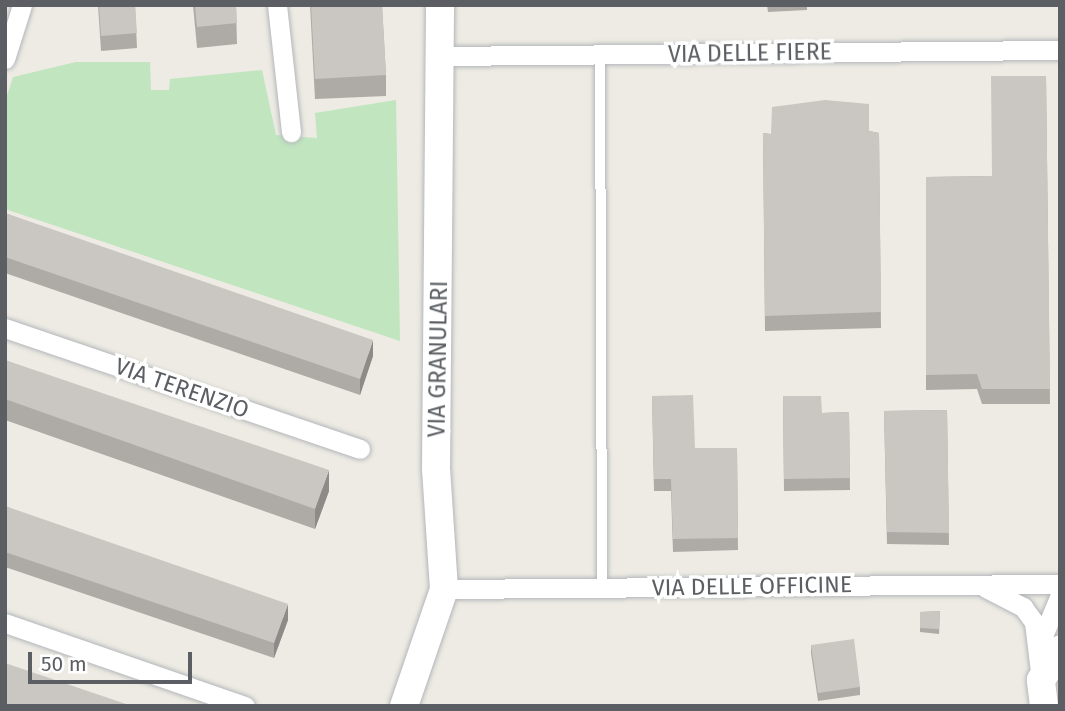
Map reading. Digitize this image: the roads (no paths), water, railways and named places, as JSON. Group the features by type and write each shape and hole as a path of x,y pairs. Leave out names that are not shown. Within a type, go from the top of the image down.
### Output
{"street":[{"path":"5,59 22,5"},
{"path":"277,5 291,132"},
{"name":"VIA GRANULARI","path":"404,706 444,589 436,469 440,5"},
{"name":"VIA DELLE FIERE","path":"441,56 1060,50"},
{"name":"VIA TERENZIO","path":"5,328 360,449"},
{"path":"971,583 1023,607 1050,648"},
{"name":"VIA DELLE OFFICINE","path":"444,589 1060,584"},
{"path":"1040,697 1060,595"},
{"path":"5,623 245,706"}],"lane":[{"path":"600,55 602,587"}]}
